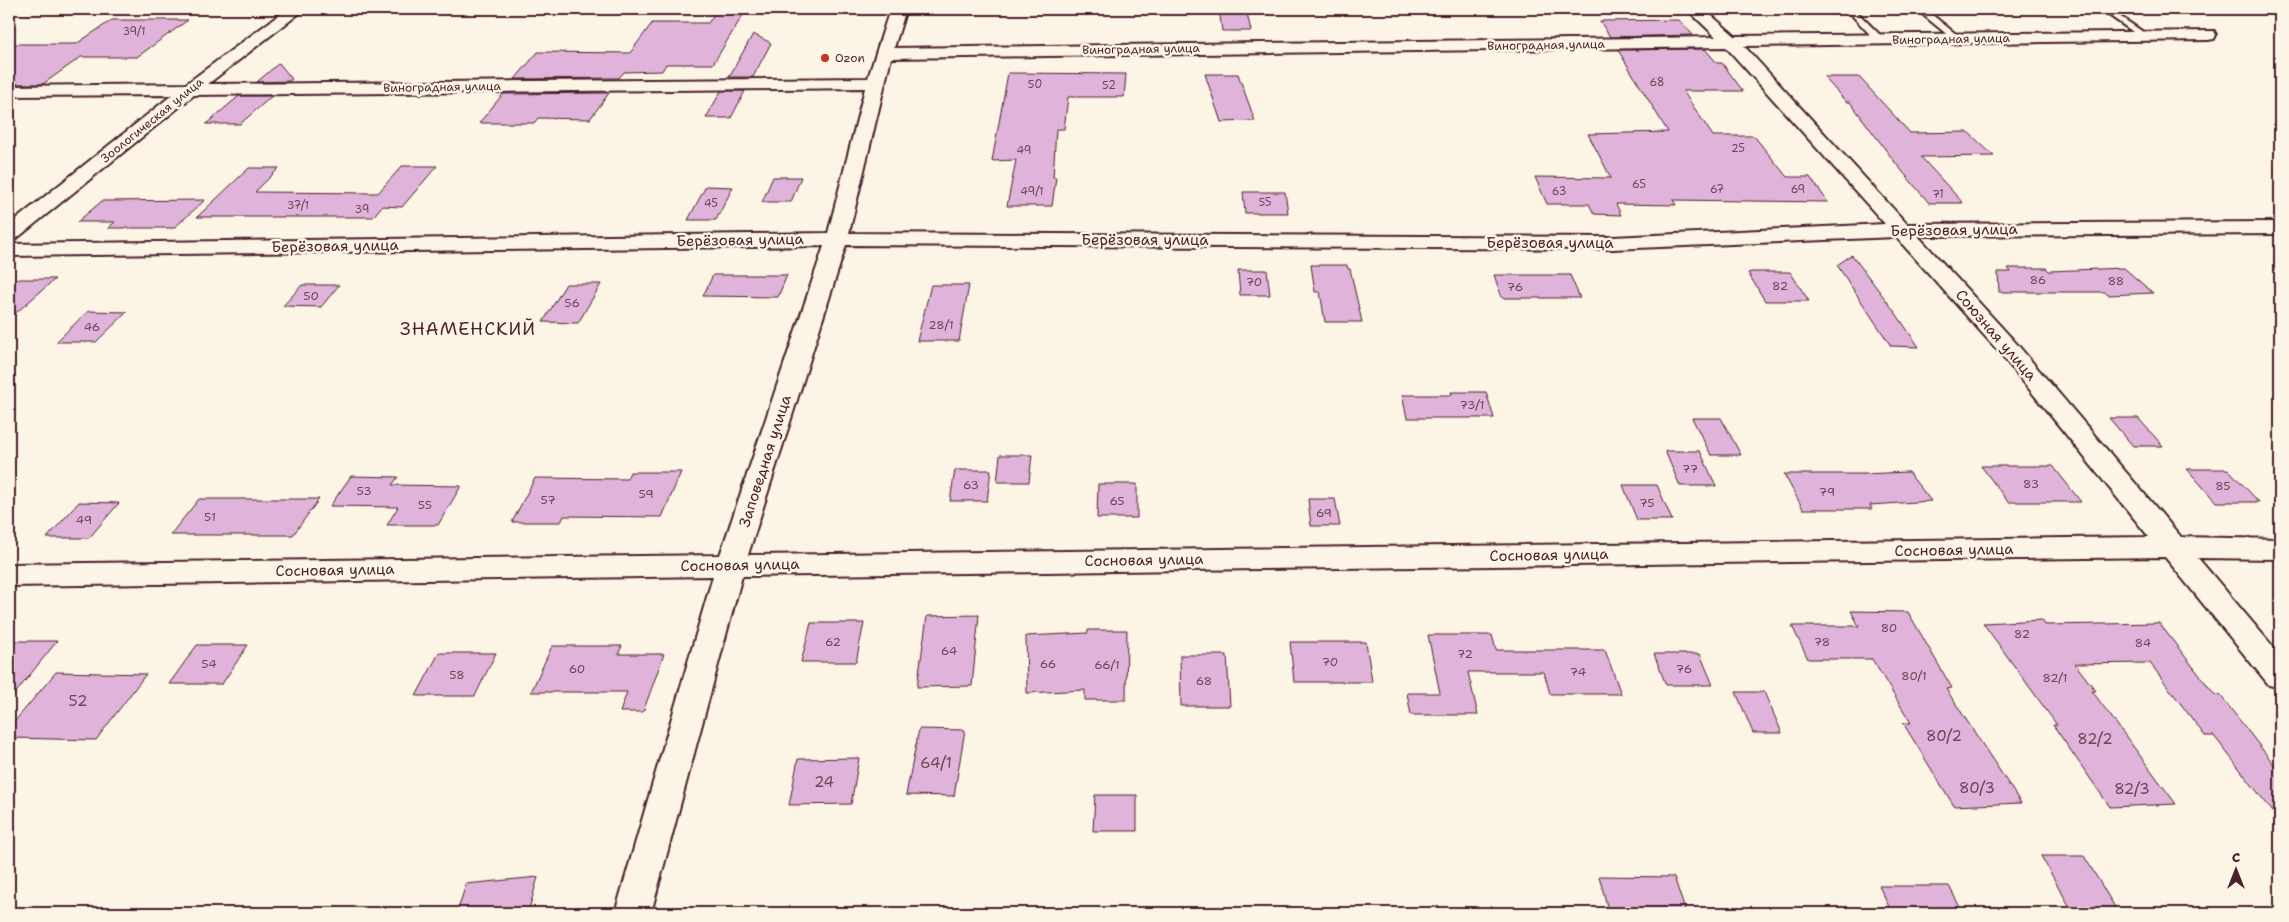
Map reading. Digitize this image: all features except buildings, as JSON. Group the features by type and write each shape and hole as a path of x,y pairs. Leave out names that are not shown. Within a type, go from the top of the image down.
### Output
{"street":[{"name":"Зоологическая улица","path":"9,235 189,90 297,9"},
{"name":"Заповедная улица","path":"633,913 731,564 837,239 874,83 898,9"},
{"name":"Союзная улица","path":"1695,9 1731,42 2014,355 2280,676"},
{"name":"Виноградная улица","path":"884,53 2208,35"},
{"name":"Виноградная улица","path":"9,91 874,83"},
{"name":"Берёзовая улица","path":"9,250 837,239 1613,243 1902,230 2280,228"},
{"name":"Сосновая улица","path":"9,575 731,564 2174,548 2280,549"}],"lane":[{"path":"1850,9 1880,40"},
{"path":"1920,9 1958,39"},
{"path":"2104,9 2145,36"}],"place":[{"name":"Ozon","path":"825,58"}],"district":[{"name":"ЗНАМЕНСКИЙ","path":"468,329"}]}
